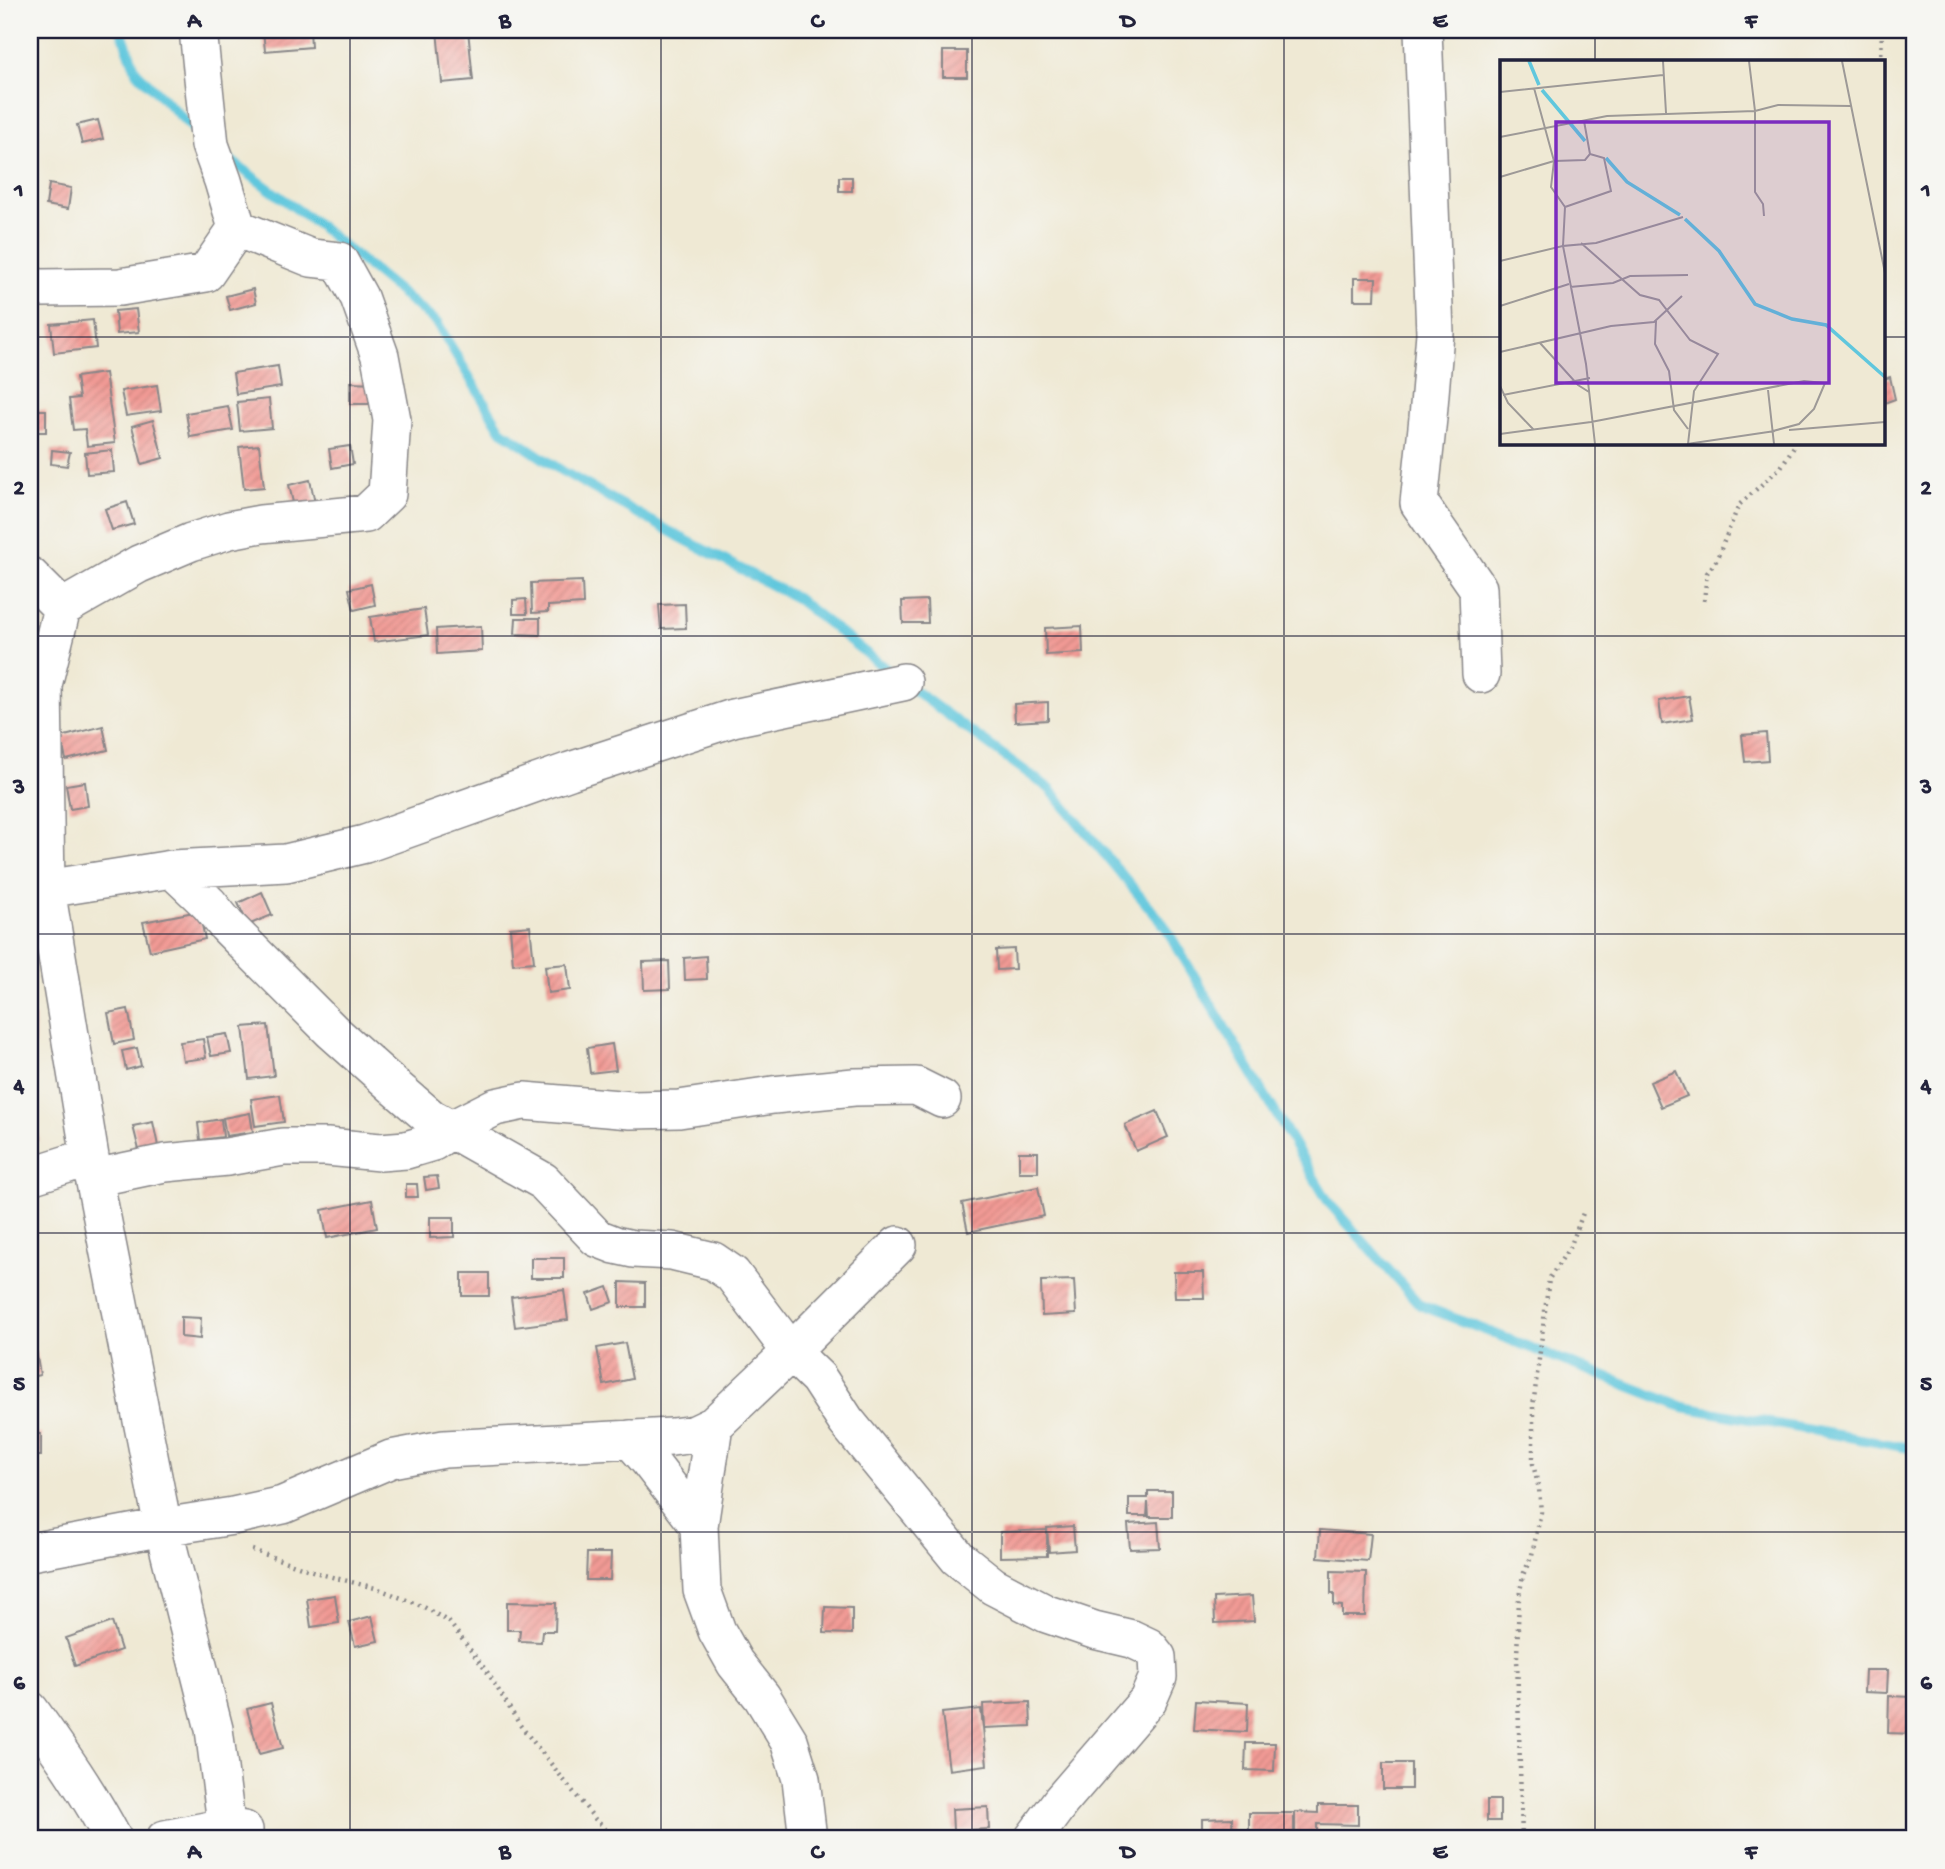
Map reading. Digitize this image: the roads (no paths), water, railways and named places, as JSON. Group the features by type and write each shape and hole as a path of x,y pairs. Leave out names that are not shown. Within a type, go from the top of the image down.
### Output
{"street":[{"path":"198,30 210,145 237,228"},
{"path":"1423,30 1435,333 1419,503 1478,588 1481,674"},
{"path":"30,286 120,287 206,273 237,228"},
{"path":"165,1839 233,1832 214,1729 163,1527 38,891 43,685 62,608 139,564 191,542 229,530 261,524 366,514 387,494 392,420 380,356 359,297 346,273 339,261 311,258 237,228"},
{"path":"30,576 62,608"},
{"path":"38,891 172,869 286,863 365,844 570,771 733,718 903,682"},
{"path":"172,869 332,1031 431,1118 543,1181 597,1238 633,1249 672,1251 713,1261 732,1273 791,1352 818,1378 846,1422 958,1558 993,1586 1047,1614 1132,1639 1149,1647 1157,1657 1158,1677 1148,1700 1061,1801 1033,1839"},
{"path":"30,1176 92,1167 227,1157 283,1147 327,1147 380,1152 406,1150 433,1142 495,1107 524,1101 631,1110 679,1109 773,1095 854,1087 916,1086 942,1099"},
{"path":"30,1552 283,1506 391,1459 444,1449 695,1434 714,1425 898,1245"},
{"path":"714,1425 699,1526 702,1590 717,1632 789,1741 801,1779 808,1839"},
{"path":"629,1439 699,1526"},
{"path":"30,1710 66,1760 113,1839"}],"waterway":[{"path":"121,30 136,71 198,134"},
{"path":"226,157 317,224 437,323 501,430 562,471 796,598 895,676"},
{"path":"908,686 1050,789 1164,925 1329,1203 1420,1305 1683,1407 1915,1449"}]}
